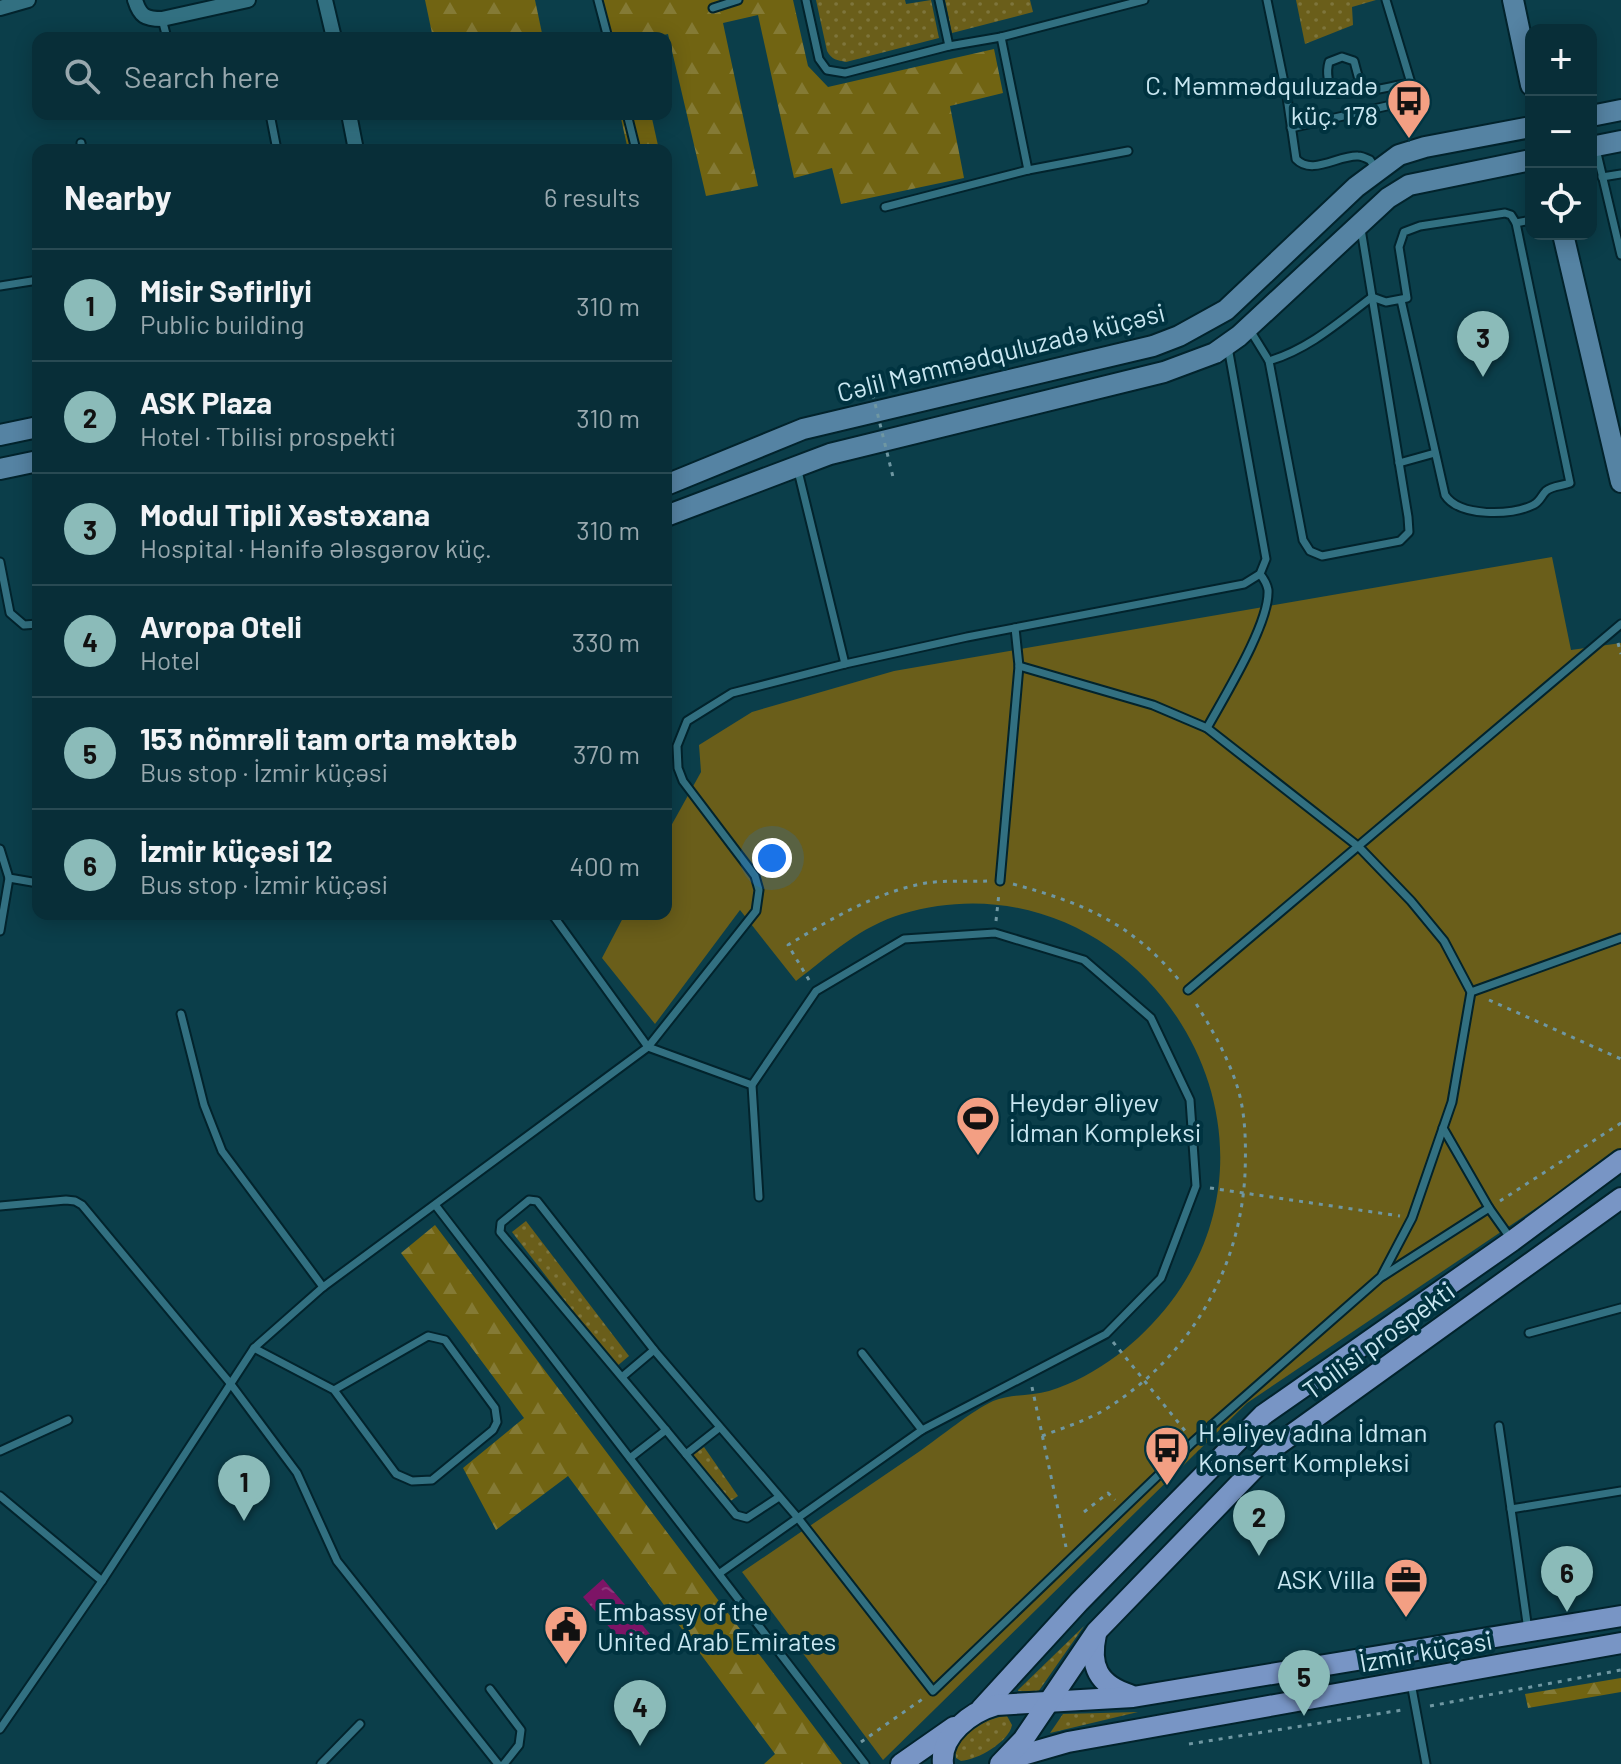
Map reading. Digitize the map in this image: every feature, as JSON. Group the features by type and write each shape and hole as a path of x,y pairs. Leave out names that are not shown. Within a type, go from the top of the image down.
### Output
{"main road":[{"path":"1513,0 1525,57"},
{"path":"1597,115 1621,110"},
{"name":"Cəlil Məmmədquluzadə küçəsi","path":"672,483 803,429 1153,346 1212,320 1226,310 1343,199 1399,155 1425,147 1525,128"},
{"path":"1597,146 1621,141"},
{"path":"672,514 830,454 1164,372 1215,353 1249,328 1388,198 1409,185 1525,161"},
{"path":"1343,199 1360,223"},
{"path":"1564,240 1621,482"},
{"path":"1212,320 1227,345"},
{"path":"0,435 32,428"},
{"path":"0,469 32,462"},
{"name":"Tbilisi prospekti","path":"981,1709 1070,1612 1263,1415 1512,1241 1621,1160"},
{"name":"Tbilisi prospekti","path":"1002,1762 1028,1752 1047,1703 1096,1632 1276,1446 1621,1198"},
{"name":"İzmir küçəsi","path":"981,1709 1008,1703 1133,1697 1621,1616"},
{"path":"1096,1632 1092,1652 1095,1667 1113,1690 1133,1697"},
{"name":"İzmir küçəsi","path":"1028,1752 1068,1742 1621,1643"},
{"path":"1008,1703 1016,1706 1025,1716 1028,1752"},
{"path":"901,1764 981,1709"},
{"path":"943,1764 944,1749 961,1723"}],"street":[{"path":"6,5 28,0"},
{"path":"135,0 139,13 148,19 162,19 248,0"},
{"path":"325,0 333,32"},
{"path":"350,120 355,144"}],"lane":[{"path":"598,0 606,32"},
{"path":"713,8 738,0"},
{"path":"806,0 819,59 827,70 845,73 1144,0"},
{"path":"939,0 949,46"},
{"path":"1267,0 1296,159 1310,166 1357,156 1370,160 1378,170"},
{"path":"1291,128 1412,102 1411,83 1386,0"},
{"path":"162,19 165,32"},
{"path":"1001,37 1028,170"},
{"path":"1362,91 1354,61 1342,57 1329,62 1326,69 1334,93 1362,91 1411,83"},
{"path":"271,120 276,144"},
{"path":"628,120 634,144"},
{"path":"885,207 1028,170 1128,151"},
{"path":"1597,160 1621,252"},
{"path":"1602,177 1621,174"},
{"path":"1372,297 1386,302 1401,300 1408,295 1399,247 1404,232 1420,226 1505,213 1515,218 1570,483 1550,488 1531,507 1476,512 1449,502 1401,300"},
{"path":"1516,223 1525,221"},
{"path":"1249,328 1269,361 1303,540 1310,551 1322,556 1400,541 1409,532 1360,223"},
{"path":"0,286 32,281"},
{"path":"1269,361 1292,354 1316,340 1372,297"},
{"path":"0,1729 102,1581 254,1348 323,1287 648,1047 756,911 759,890 755,876 683,781 678,768 677,746 687,721 732,693 845,664 1244,584 1260,574 1266,559 1227,345"},
{"path":"1399,463 1435,453"},
{"path":"796,465 845,664"},
{"path":"0,562 10,613 24,625 32,624"},
{"path":"1207,728 1260,623 1268,587 1260,574"},
{"path":"1188,990 1621,624"},
{"path":"1000,881 1019,666 1015,628"},
{"path":"1019,666 1153,705 1207,728 1359,847 1444,941 1471,992 1452,1102 1412,1218 1381,1277"},
{"path":"0,849 9,878 0,931"},
{"path":"9,878 32,882"},
{"path":"556,920 648,1047 752,1085"},
{"path":"720,1573 922,1430 1106,1334 1161,1278 1196,1186 1190,1100 1151,1018 1084,960 995,933 904,939 816,991 752,1085 759,1197"},
{"path":"1471,992 1621,938"},
{"path":"181,1014 204,1105 222,1151 323,1287"},
{"path":"1443,1128 1489,1208 1512,1241"},
{"path":"0,1206 66,1200 82,1205 230,1383 297,1473 337,1561 501,1764 519,1745 521,1730 490,1689"},
{"path":"779,1497 747,1518 736,1515 500,1232 501,1223 529,1200 537,1201 654,1350 798,1518 933,1691 1193,1442 1381,1277 1489,1208"},
{"path":"436,1206 865,1764"},
{"path":"1529,1333 1621,1308"},
{"path":"254,1348 334,1390 396,1474 412,1481 432,1480 493,1430 497,1422 495,1408 445,1340 437,1337 428,1336 334,1390"},
{"path":"622,1377 654,1350"},
{"path":"862,1353 922,1430"},
{"path":"0,1451 68,1420"},
{"path":"1499,1426 1529,1631"},
{"path":"686,1454 719,1428"},
{"path":"630,1458 666,1430"},
{"path":"1511,1509 1621,1491"},
{"path":"0,1496 102,1581"},
{"path":"1411,1681 1426,1764"},
{"path":"321,1764 360,1724"}],"path":[{"path":"868,375 893,477"},
{"path":"995,933 1000,881"},
{"path":"816,991 788,945 876,897 927,883 1000,881 1056,896 1104,917 1155,952 1188,990 1223,1053 1239,1091 1246,1146 1244,1193 1234,1247 1218,1286 1192,1329 1170,1357 1144,1381 1108,1408 1042,1436"},
{"path":"1471,992 1621,1059"},
{"path":"1489,1208 1621,1123"},
{"path":"1196,1186 1412,1218"},
{"path":"1106,1334 1193,1442"},
{"path":"1029,1375 1070,1563"},
{"path":"1084,1512 1108,1493"},
{"path":"853,1748 933,1691"},
{"path":"1189,1744 1215,1740"}],"shaded area":[{"path":"816,0 905,0 906,4 931,0 939,38 846,62 837,60 827,51"},
{"path":"945,0 1030,0 1033,12 952,33"},
{"path":"1296,0 1376,0 1352,7 1353,25 1305,44"},
{"path":"1552,557 1571,650 1621,643 1621,1151 1247,1403 883,1760 742,1572 985,1405 1067,1385 1100,1367 1131,1344 1170,1303 1209,1230 1220,1154 1208,1080 1174,1013 1124,958 1059,920 984,904 902,914 846,942 796,981 740,910 655,1024 602,958 622,920 672,920 672,824 701,772 699,745 752,712 894,671"},
{"path":"526,1221 629,1356 616,1367 512,1232"},
{"path":"704,1447 738,1496 723,1506 689,1457"},
{"path":"1084,1626 1038,1692 1018,1691 1018,1690"},
{"path":"1138,1712 1050,1733 1063,1714"},
{"path":"1007,1716 1012,1725 999,1744 975,1757 961,1761 956,1758 955,1747 971,1731 992,1719"}],"green space":[{"path":"425,0 535,0 542,32 432,32"},
{"path":"596,0 793,0 808,66 828,87 994,49 1003,93 950,106 964,178 841,204 832,168 794,178 758,15 723,23 758,186 706,196 672,51 672,32 603,32"},
{"path":"621,120 652,120 658,144 627,144"},
{"path":"435,1225 842,1764 764,1764 775,1754 568,1476 496,1530 463,1468 524,1418 401,1253"},
{"path":"1621,1678 1621,1692 1528,1708 1525,1694"}],"water":[{"path":"603,1579 650,1634 630,1651 583,1597"}],"place":[{"name":"C. Məmmədquluzadə küç. 178","path":"1409,140"},
{"name":"Modul Tipli Xəstəxana","path":"1483,377"},
{"name":"Heydər Əliyev İdman Kompleksi","path":"978,1157"},
{"name":"H.Əliyev adına İdman Konsert Kompleksi","path":"1167,1487"},
{"name":"Misir Səfirliyi","path":"244,1521"},
{"name":"ASK Plaza","path":"1259,1556"},
{"name":"İzmir küçəsi 12","path":"1567,1612"},
{"name":"ASK Villa","path":"1406,1619"},
{"name":"Embassy of the United Arab Emirates","path":"566,1666"},
{"name":"153 nömrəli tam orta məktəb","path":"1304,1716"},
{"name":"Avropa Oteli","path":"640,1746"}]}
